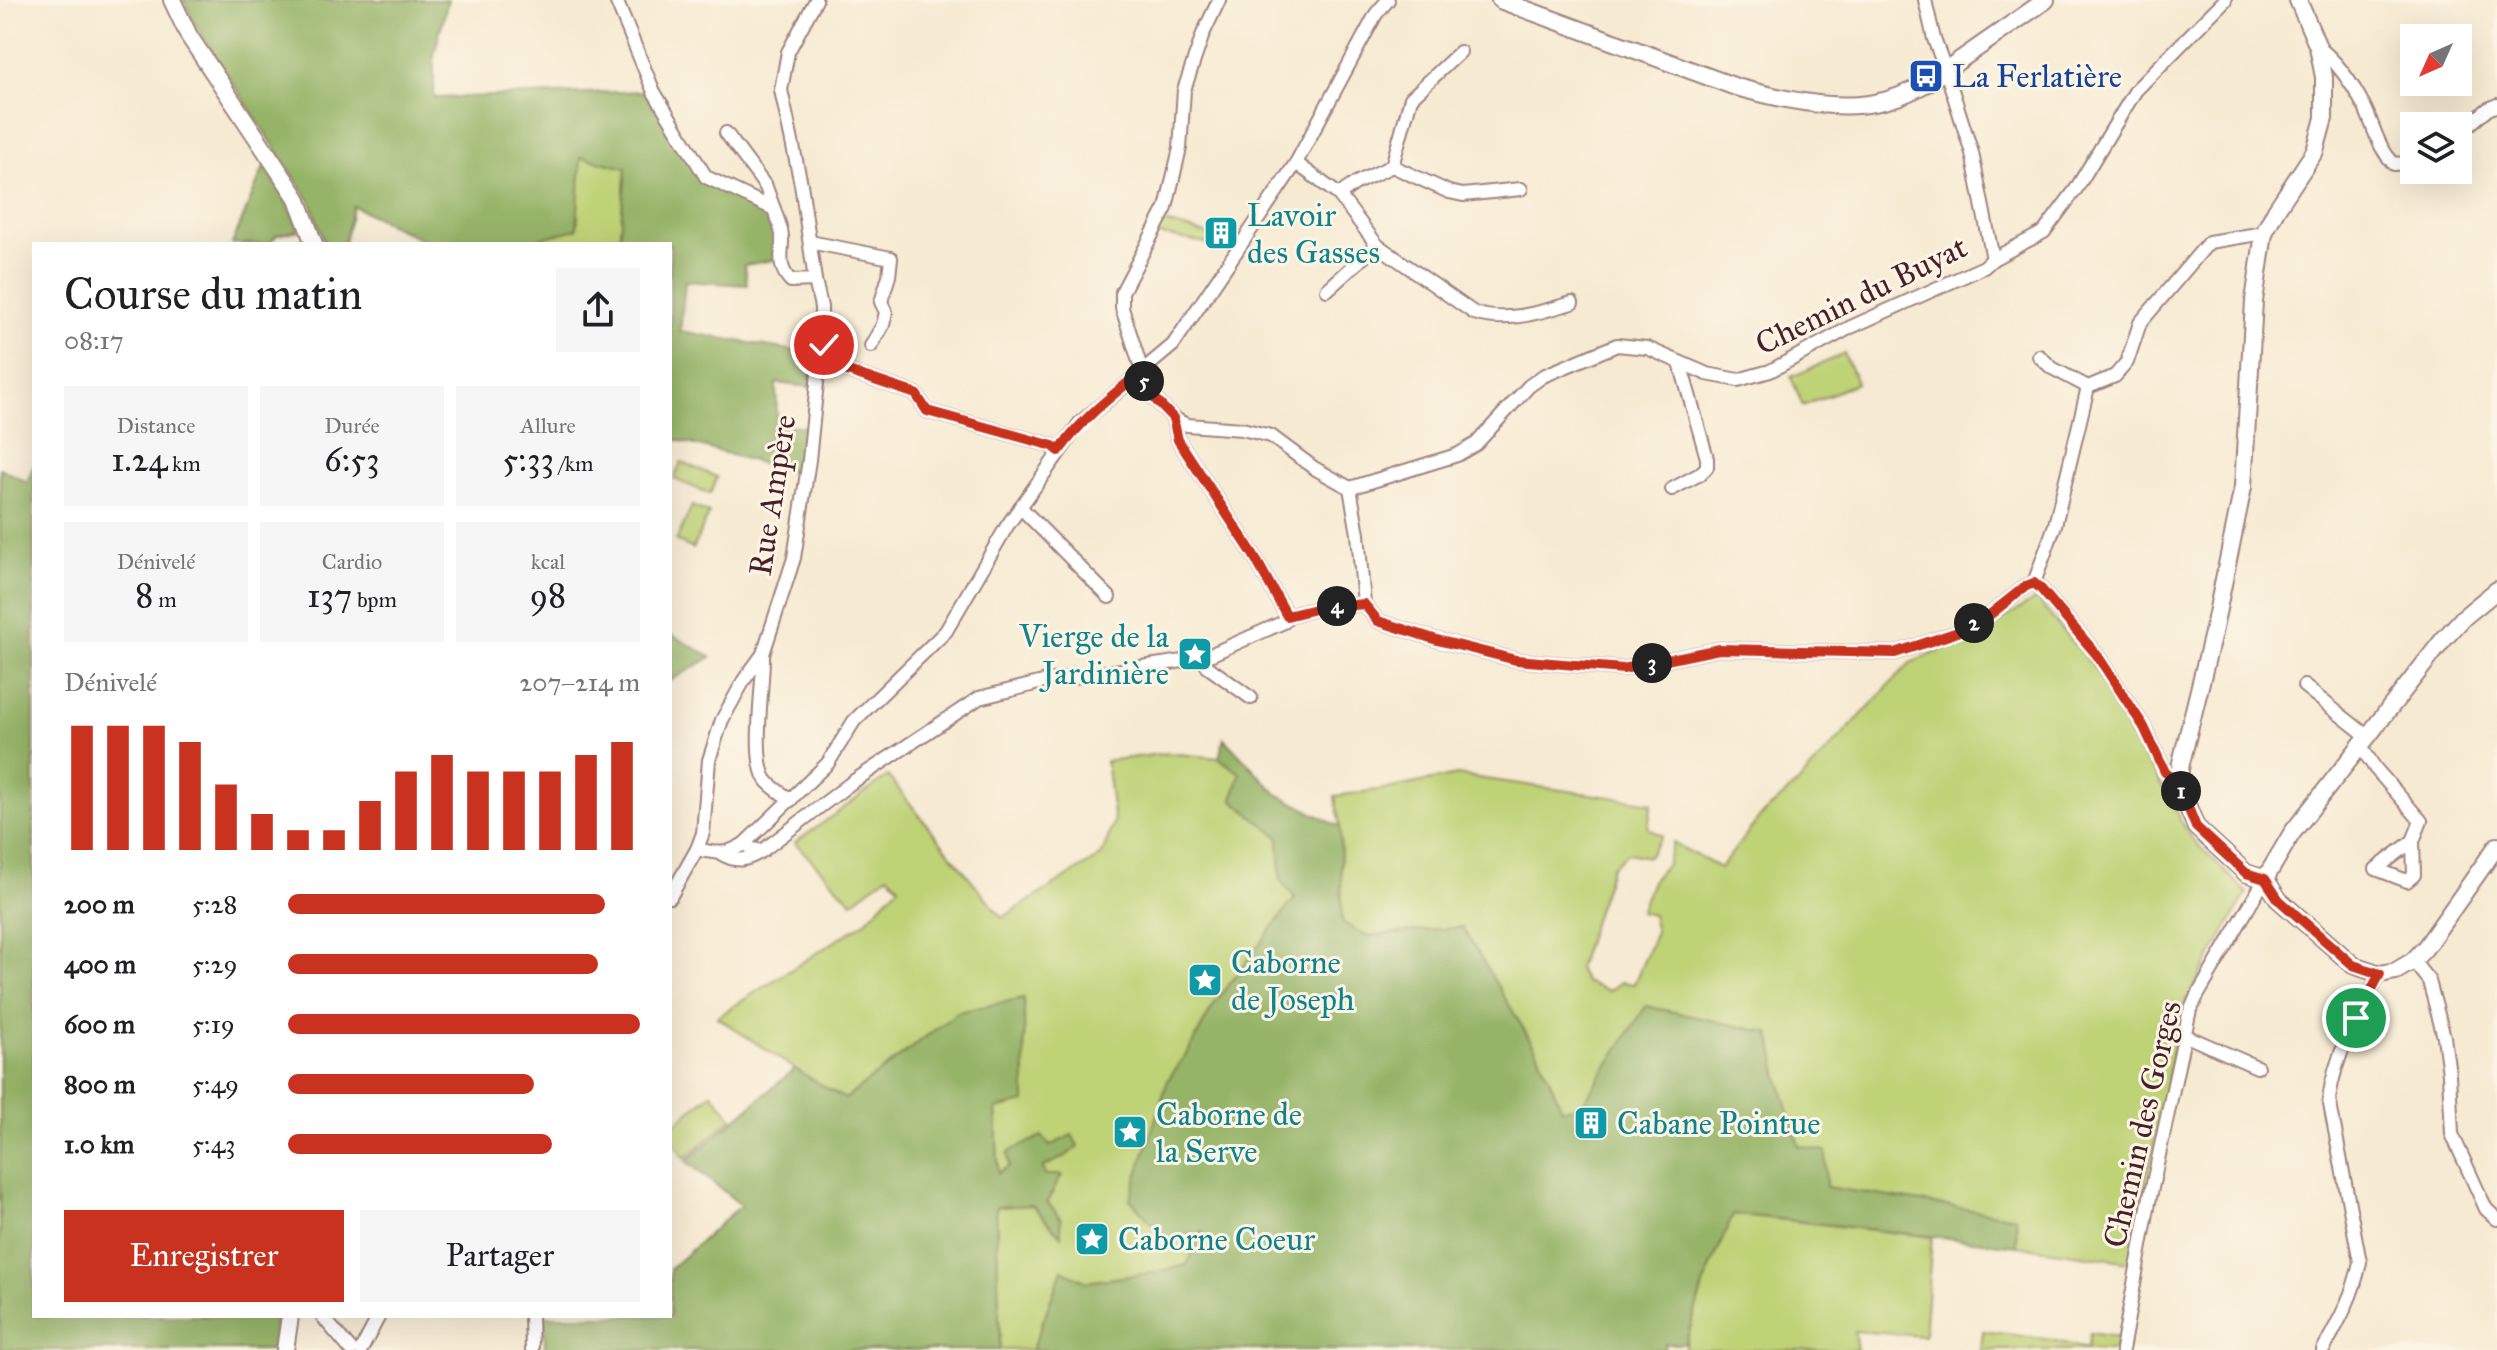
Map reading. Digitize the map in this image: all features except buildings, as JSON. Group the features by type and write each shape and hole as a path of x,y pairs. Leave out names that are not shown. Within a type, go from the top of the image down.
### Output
{"street":[{"path":"172,0 189,36 297,198 313,242"},
{"path":"616,0 654,92 706,177 774,209"},
{"name":"Rue Ampère","path":"672,893 703,833 709,760 722,720 744,680 763,654 794,558 809,460 821,344 821,307 781,90 788,52 816,0"},
{"path":"1219,0 1184,90 1180,148 1166,208 1122,292 1122,308 1149,393 1173,418 1187,425 1242,429 1271,436 1314,468 1350,488 1358,534 1364,604 1378,621 1516,660 1623,669 1719,649 1895,653 1955,633 1987,617 2034,583 2055,525 2088,387"},
{"path":"697,849 732,852 744,844 828,763 854,721 946,631 1020,507 1080,423 1173,345 1296,163 1376,14 1388,0"},
{"path":"1500,0 1736,87 1769,96 1850,105 1875,103 1907,93 1946,71 2046,0"},
{"path":"1925,0 1934,39 1972,153 1993,259"},
{"name":"Chemin du Buyat","path":"1350,488 1457,455 1476,444 1529,386 1543,376 1617,345 1647,348 1707,374 1738,380 1770,371 1851,327 1984,267 2044,232 2076,189 2136,90 2225,0"},
{"path":"2178,783 2243,487 2254,301 2264,233 2315,151 2321,135 2325,101 2318,47 2298,0"},
{"path":"2318,47 2334,59 2364,107 2382,151 2394,164 2400,164"},
{"path":"1339,195 1392,166 1411,98 1460,52"},
{"path":"2472,122 2497,105"},
{"path":"726,133 766,187 782,233 780,262 783,273 791,281 815,280"},
{"path":"1296,163 1339,195 1377,245 1474,313 1488,318 1526,316 1572,303"},
{"path":"1392,166 1449,192 1463,195 1521,189"},
{"path":"2039,356 2052,368 2088,387 2115,376 2127,362 2140,323 2209,242 2264,233"},
{"path":"810,242 891,258 881,302 886,312 883,325 871,346"},
{"path":"1327,290 1377,245"},
{"path":"821,344 830,365 916,394 927,411 1053,446 1059,451"},
{"path":"1672,489 1707,467 1680,363"},
{"path":"1173,418 1178,440 1253,554 1287,616"},
{"path":"1020,507 1109,597"},
{"path":"2034,583 2097,655 2144,727 2165,772 2178,783 2196,827 2246,873 2265,879 2279,900 2353,965 2380,974 2396,971 2413,961 2497,846"},
{"path":"2265,879 2292,833 2453,628 2497,590"},
{"path":"720,853 730,860 739,861 762,851 851,783 979,698 1047,681 1203,658 1284,622 1287,616 1315,609 1364,604"},
{"path":"763,654 760,768 767,782 791,800"},
{"path":"1203,658 1208,667 1251,698"},
{"path":"2304,686 2364,741 2375,768 2421,821 2413,841"},
{"path":"2347,762 2375,768"},
{"path":"744,844 762,851"},
{"name":"Chemin des Gorges","path":"2122,1350 2184,1035 2196,998 2265,879"},
{"path":"2413,961 2429,981 2444,1037 2452,1134 2486,1209 2497,1219"},
{"path":"2323,1350 2355,1285 2360,1262 2329,1099 2331,1083 2350,1032 2380,974"},
{"path":"2184,1035 2257,1067"},
{"path":"285,1350 290,1318"},
{"path":"324,1318 351,1350"},
{"path":"361,1350 378,1318"},
{"path":"531,1318 532,1350"}],"green space":[{"path":"183,0 448,0 434,55 434,98 648,91 699,179 769,212 777,238 774,260 745,265 747,285 685,281 680,331 812,354 810,387 776,383 777,424 806,427 800,474 672,439 672,242 619,242 626,168 581,157 577,229 526,242 426,242 353,206 344,242 324,242 311,203 198,30"},
{"path":"580,157 626,168 619,242 525,242 577,228"},
{"path":"264,167 283,193 299,230 277,235 271,242 233,242"},
{"path":"1161,222 1212,235 1211,244 1155,234"},
{"path":"1844,354 1857,383 1803,406 1791,377"},
{"path":"681,462 717,477 710,494 674,479"},
{"path":"0,468 27,482 32,470 32,1318 276,1318 271,1350 0,1350"},
{"path":"692,506 709,513 693,549 676,541"},
{"path":"2036,599 2095,668 2190,837 2247,893 2182,1007 2130,1262 2017,1246 2016,1217 1826,1187 1825,1151 1799,1146 1779,1079 1770,1033 1647,1006 1581,1107 1562,1109 1538,1053 1462,927 1366,936 1342,922 1340,827 1335,796 1457,775 1652,803 1648,828 1662,836 1648,857 1628,853 1612,866 1578,968 1585,982 1609,991 1621,982 1634,984 1656,932 1652,915 1640,912 1652,881 1667,864 1673,843 1720,868 1760,817 1796,785 1910,663 1978,635"},
{"path":"672,635 711,657 672,680"},
{"path":"1224,738 1277,794 1340,827 1342,922 1366,936 1462,927 1538,1053 1562,1109 1581,1106 1646,1006 1770,1033 1779,1079 1799,1146 1826,1151 1826,1187 2016,1217 2017,1246 1733,1214 1703,1286 1685,1344 1665,1344 1664,1350 1032,1350 1062,1270 1087,1282 1187,1265 1203,1231 1166,1239 1130,1199 1168,1080 1215,1003 1295,898 1281,881 1279,837 1233,800 1240,773 1219,758"},
{"path":"1168,753 1219,758 1241,773 1233,800 1280,837 1281,880 1295,898 1215,1003 1168,1080 1203,1230 1187,1265 1087,1282 1062,1271 1032,1350 1000,1350 996,1207 1032,1205 1061,1235 1061,1219 1047,1202 1061,1175 1045,1175 1043,1167 1066,1156 1009,1166 998,1174 996,1108 958,1012 845,1099 717,1017 865,922 899,886 888,875 852,902 795,843 888,776 1002,918 1102,855 1114,821 1106,761"},
{"path":"1024,998 1025,1102 996,1109 998,1173 1009,1166 1008,1152 1042,1136 1050,1146 1072,1135 1078,1146 1066,1156 1043,1167 1045,1175 1062,1175 1047,1202 1061,1219 1061,1236 1032,1205 996,1207 1000,1350 545,1350 544,1318 672,1318 672,1267 741,1205 686,1161 795,1069 845,1099 958,1012"},
{"path":"712,1093 733,1118 685,1158 672,1142 672,1126"},
{"path":"1732,1214 1932,1237 1924,1336 1854,1331 1857,1350 1684,1350 1703,1286"},
{"path":"1983,1331 2052,1340 2087,1349 2090,1333 2117,1337 2115,1350 1981,1350"}],"place":[{"name":"La Ferlatière","path":"1926,76"},
{"name":"Lavoir des Gasses","path":"1221,233"},
{"name":"Vierge de la Jardinière","path":"1195,654"},
{"name":"Caborne de Joseph","path":"1205,980"},
{"name":"Cabane Pointue","path":"1591,1123"},
{"name":"Caborne de la Serve","path":"1130,1132"},
{"name":"Caborne Coeur","path":"1092,1239"}],"route":[{"path":"824,345 830,365 916,394 927,411 1053,446 1059,451 1097,406 1141,372 1149,393 1173,418 1178,440 1253,554 1287,616 1315,609 1364,604 1378,621 1516,660 1623,669 1719,649 1895,653 1955,633 1987,617 2034,583 2097,655 2144,727 2165,772 2178,783 2196,827 2246,873 2265,879 2279,900 2353,965 2380,974 2356,1018"}]}
